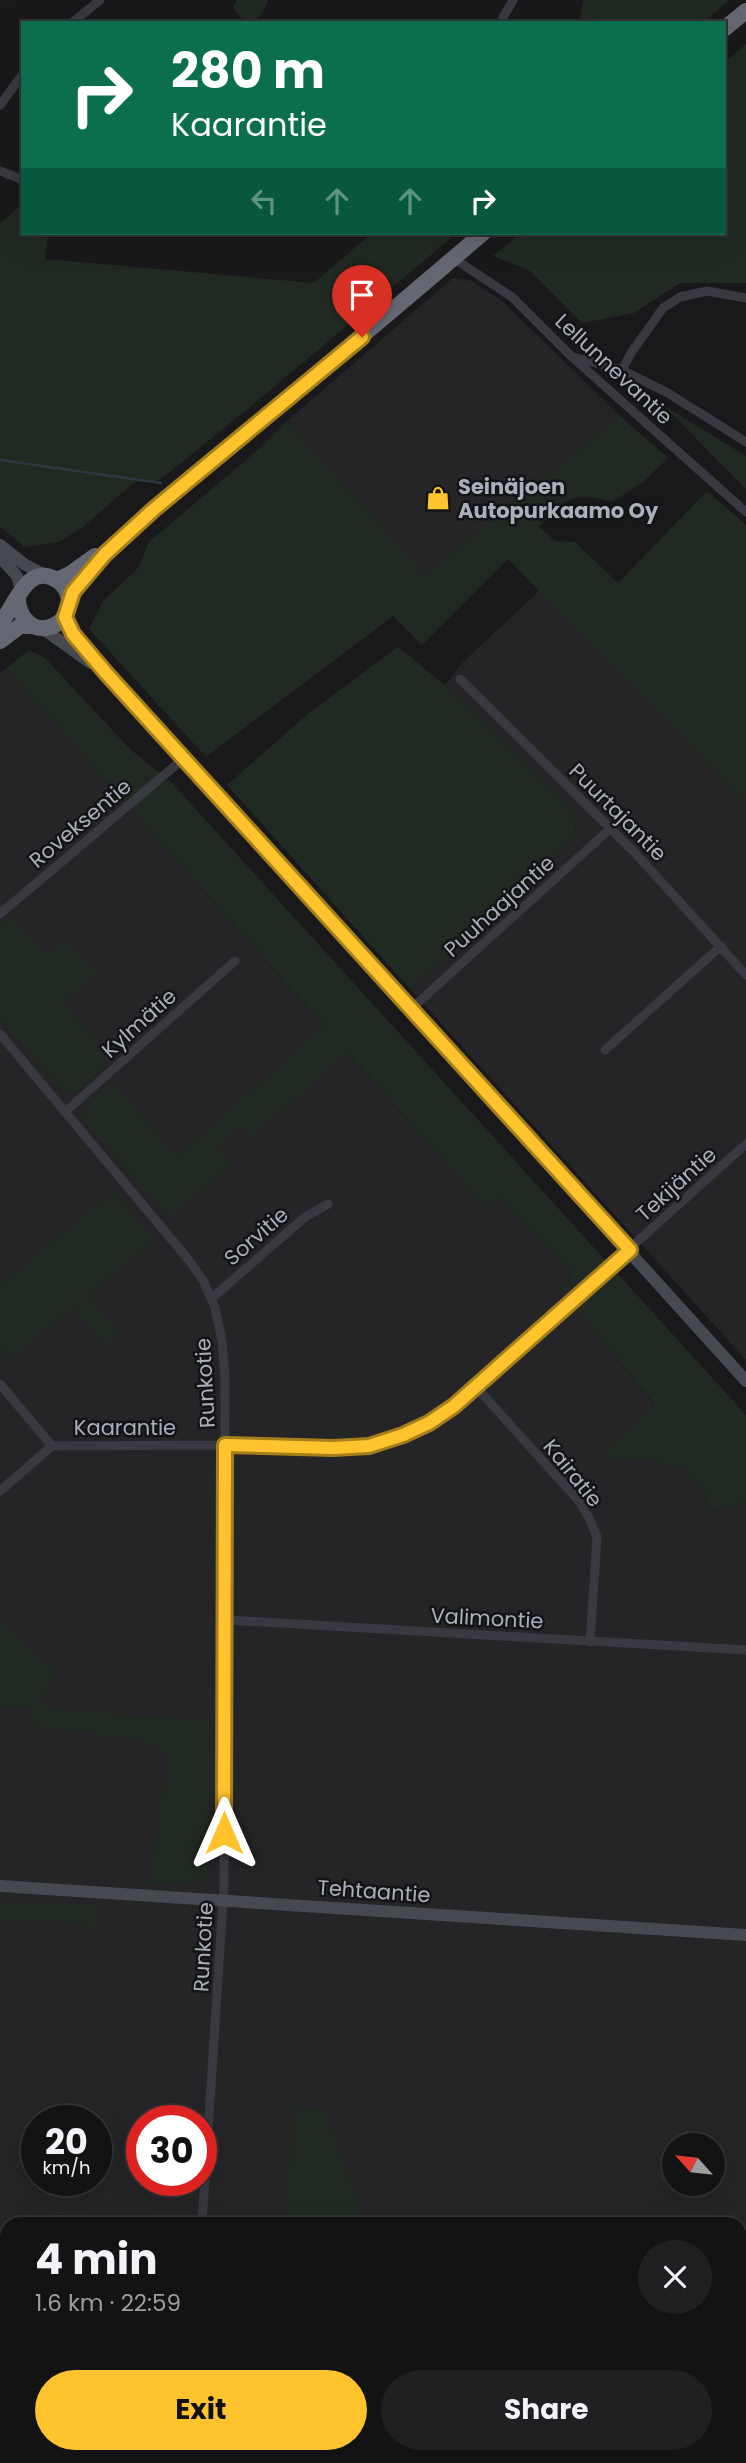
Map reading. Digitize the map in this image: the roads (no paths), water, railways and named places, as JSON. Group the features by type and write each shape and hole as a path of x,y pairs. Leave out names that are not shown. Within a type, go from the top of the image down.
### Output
{"highway":[{"path":"726,27 746,11"},
{"path":"0,624 12,609 19,593 34,578 70,574 131,530 482,235"},
{"path":"0,641 20,626 54,625 67,611 73,592 81,581 131,530"},
{"path":"52,578 66,590 67,611"},
{"path":"19,593 19,610 27,622 37,627"}],"main road":[{"path":"0,545 24,564 52,578"},
{"path":"0,557 17,576 19,593"},
{"path":"67,611 73,634 106,673 746,1381"},
{"path":"37,627 106,673"},
{"name":"Tehtaantie","path":"0,1886 746,1935"}],"street":[{"path":"74,21 100,0"},
{"path":"501,21 513,0"},
{"path":"0,105 21,77"},
{"path":"0,171 21,179"},
{"name":"Lellunnevantie","path":"453,258 512,297 572,356 746,512"},
{"path":"622,370 663,308 680,297 707,291 746,298"},
{"path":"572,356 622,370 668,393 746,442"},
{"name":"Puurtajantie","path":"460,679 611,828 746,975"},
{"name":"Roveksentie","path":"0,914 183,759"},
{"name":"Puuhaajantie","path":"411,1009 611,828"},
{"path":"605,1050 721,946"},
{"name":"Kylmätie","path":"65,1112 235,961"},
{"name":"Runkotie","path":"0,1034 188,1259 204,1282 211,1299 222,1342 226,1620 223,1901 202,2217"},
{"name":"Tekijäntie","path":"630,1250 746,1144"},
{"name":"Sorvitie","path":"211,1299 305,1217 328,1204"},
{"name":"Kaarantie","path":"0,1384 52,1446 369,1446 429,1423 454,1406 630,1250"},
{"name":"Kairatie","path":"476,1387 579,1501 590,1520 597,1537 590,1642"},
{"path":"0,1491 52,1446"},
{"name":"Valimontie","path":"226,1620 746,1650"}],"waterway":[{"path":"0,460 161,483"}],"place":[{"name":"Seinäjoen Autopurkaamo Oy","path":"438,498"}]}
